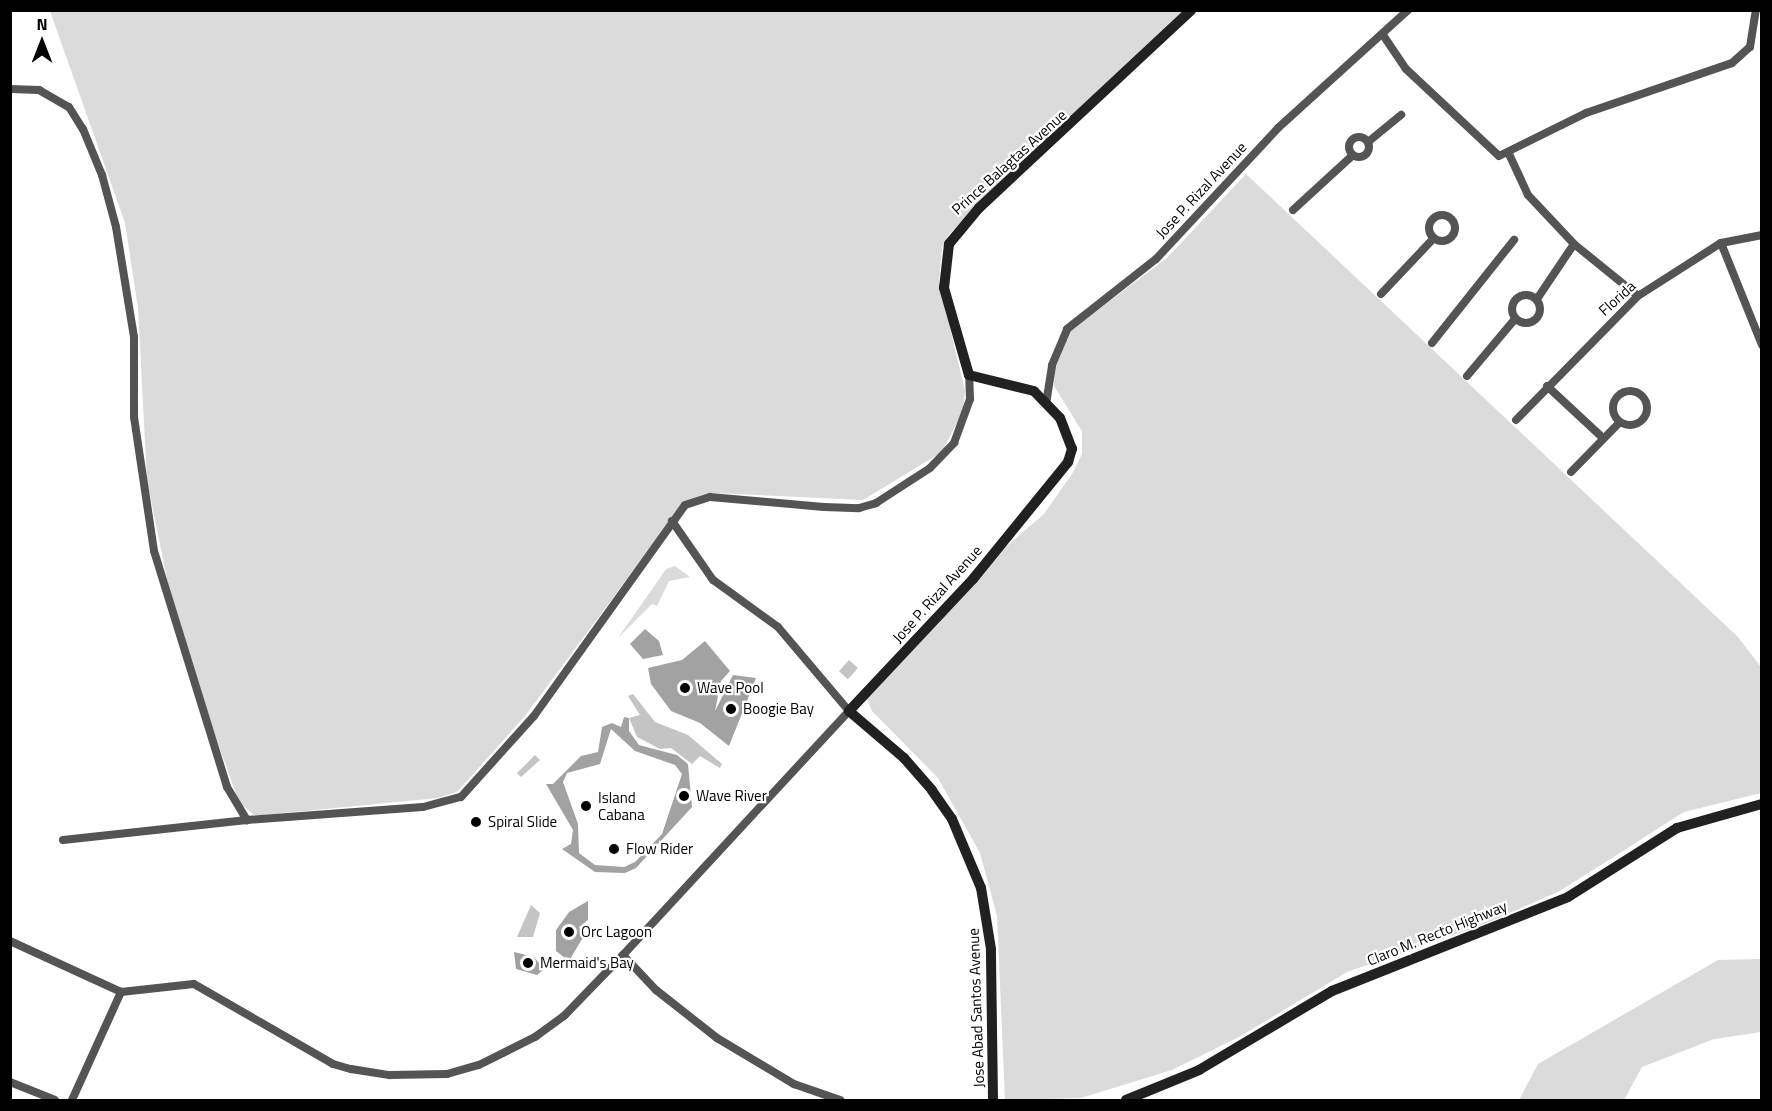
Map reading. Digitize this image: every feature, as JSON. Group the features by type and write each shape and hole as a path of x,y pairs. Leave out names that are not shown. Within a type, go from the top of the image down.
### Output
{"main road":[{"name":"Prince Balagtas Avenue","path":"969,375 944,288 944,261 956,230 1191,10"},
{"name":"Jose P. Rizal Avenue","path":"849,711 973,579 1068,462 1071,439 1046,404 1025,386 969,375"},
{"name":"Jose Abad Santos Avenue","path":"849,711 904,758 932,790 952,819 981,888 991,949 993,1101"},
{"name":"Claro M. Recto Highway","path":"1126,1101 1199,1070 1332,991 1575,893 1677,828 1761,804"}],"street":[{"name":"Jose P. Rizal Avenue","path":"1046,404 1052,366 1067,329 1156,259 1278,128 1408,10"},
{"path":"1383,35 1406,69 1496,155 1509,154 1586,113 1732,63 1750,46 1756,10"},
{"path":"10,89 39,90 69,108 84,129 102,175 116,227 134,338 134,417 154,552 227,787 247,820"},
{"path":"1293,210 1353,155 1365,155 1368,142 1401,115"},
{"path":"1353,155 1352,140 1362,137 1368,142"},
{"path":"1509,154 1528,195 1574,244 1638,296"},
{"name":"Florida","path":"1516,420 1638,296 1721,243 1761,235"},
{"path":"1381,294 1434,238"},
{"path":"1432,342 1514,240"},
{"path":"1721,243 1761,345"},
{"path":"1537,299 1527,295 1516,298 1511,308 1515,319 1525,323 1536,320 1540,310 1537,299 1574,244"},
{"path":"1467,376 1515,319"},
{"path":"63,840 247,820 423,807 461,797 534,716 672,520 685,505 703,497 859,508 876,503 930,468 954,443 970,399 969,375"},
{"path":"1547,386 1603,438"},
{"path":"1626,392 1638,393 1646,403 1644,417 1634,424 1620,422 1613,411 1615,399 1626,392"},
{"path":"1571,472 1620,422"},
{"path":"10,941 121,992 194,984 333,1064 419,1076 479,1065 535,1037 564,1016 623,956 849,711 778,627 713,580 672,520"},
{"path":"623,956 656,990 717,1038 794,1084 840,1101"},
{"path":"72,1101 121,992"},
{"path":"10,1082 55,1101"}],"shaded area":[{"path":"50,11 1185,11 950,233 942,248 939,281 965,391 963,411 942,452 863,500 714,493 696,497 676,513 525,716 457,792 438,798 254,815 239,802 178,632 147,481 138,308 125,223"},
{"path":"1246,174 1738,637 1761,667 1761,793 1684,812 1560,891 1482,925 1347,972 1241,1036 1172,1070 1081,1098 1005,1100 997,916 980,853 938,778 872,711 867,699 1000,552 1044,514 1072,474 1082,454 1082,431 1054,386 1055,368 1071,330 1167,258"},
{"path":"675,566 690,577 669,581 657,606 652,604 618,638 666,569"},
{"path":"645,629 659,641 663,655 643,659 630,644"},
{"name":"Wave Pool","path":"705,641 730,671 721,681 715,711 733,675 756,678 729,746 700,723 671,711 651,684 648,668 682,660"},
{"name":"Wave River","path":"624,717 629,718 629,731 639,745 677,755 688,764 692,807 636,868 625,873 595,872 562,849 571,844 573,830 546,784 553,784 581,756 598,752 602,727 612,723 621,727","holes":["611,729 635,751 675,765 682,774 662,834 635,862 624,867 595,865 579,853 578,824 563,782 567,773 600,764"]},
{"name":"Orc Lagoon","path":"588,901 588,920 579,927 585,934 569,961 556,951 556,930 569,912"},
{"name":"Mermaid's Bay","path":"514,952 534,957 544,969 537,975 516,969"},
{"path":"1761,959 1761,1032 1714,1039 1642,1067 1624,1100 1519,1100 1538,1064 1718,960"}],"building":[{"path":"849,660 858,668 848,679 839,671"},
{"path":"633,694 655,722 688,735 722,764 720,768 700,756 692,764 671,748 660,749 637,737 629,718 640,715 628,696"},
{"path":"535,755 540,760 521,777 517,773"},
{"path":"531,905 540,913 533,937 517,937"}],"place":[{"name":"Wave Pool","path":"685,688"},
{"name":"Boogie Bay","path":"731,709"},
{"name":"Wave River","path":"684,796"},
{"name":"Island Cabana","path":"586,806"},
{"name":"Spiral Slide","path":"476,822"},
{"name":"Flow Rider","path":"614,849"},
{"name":"Orc Lagoon","path":"569,932"},
{"name":"Mermaid's Bay","path":"528,963"}]}
